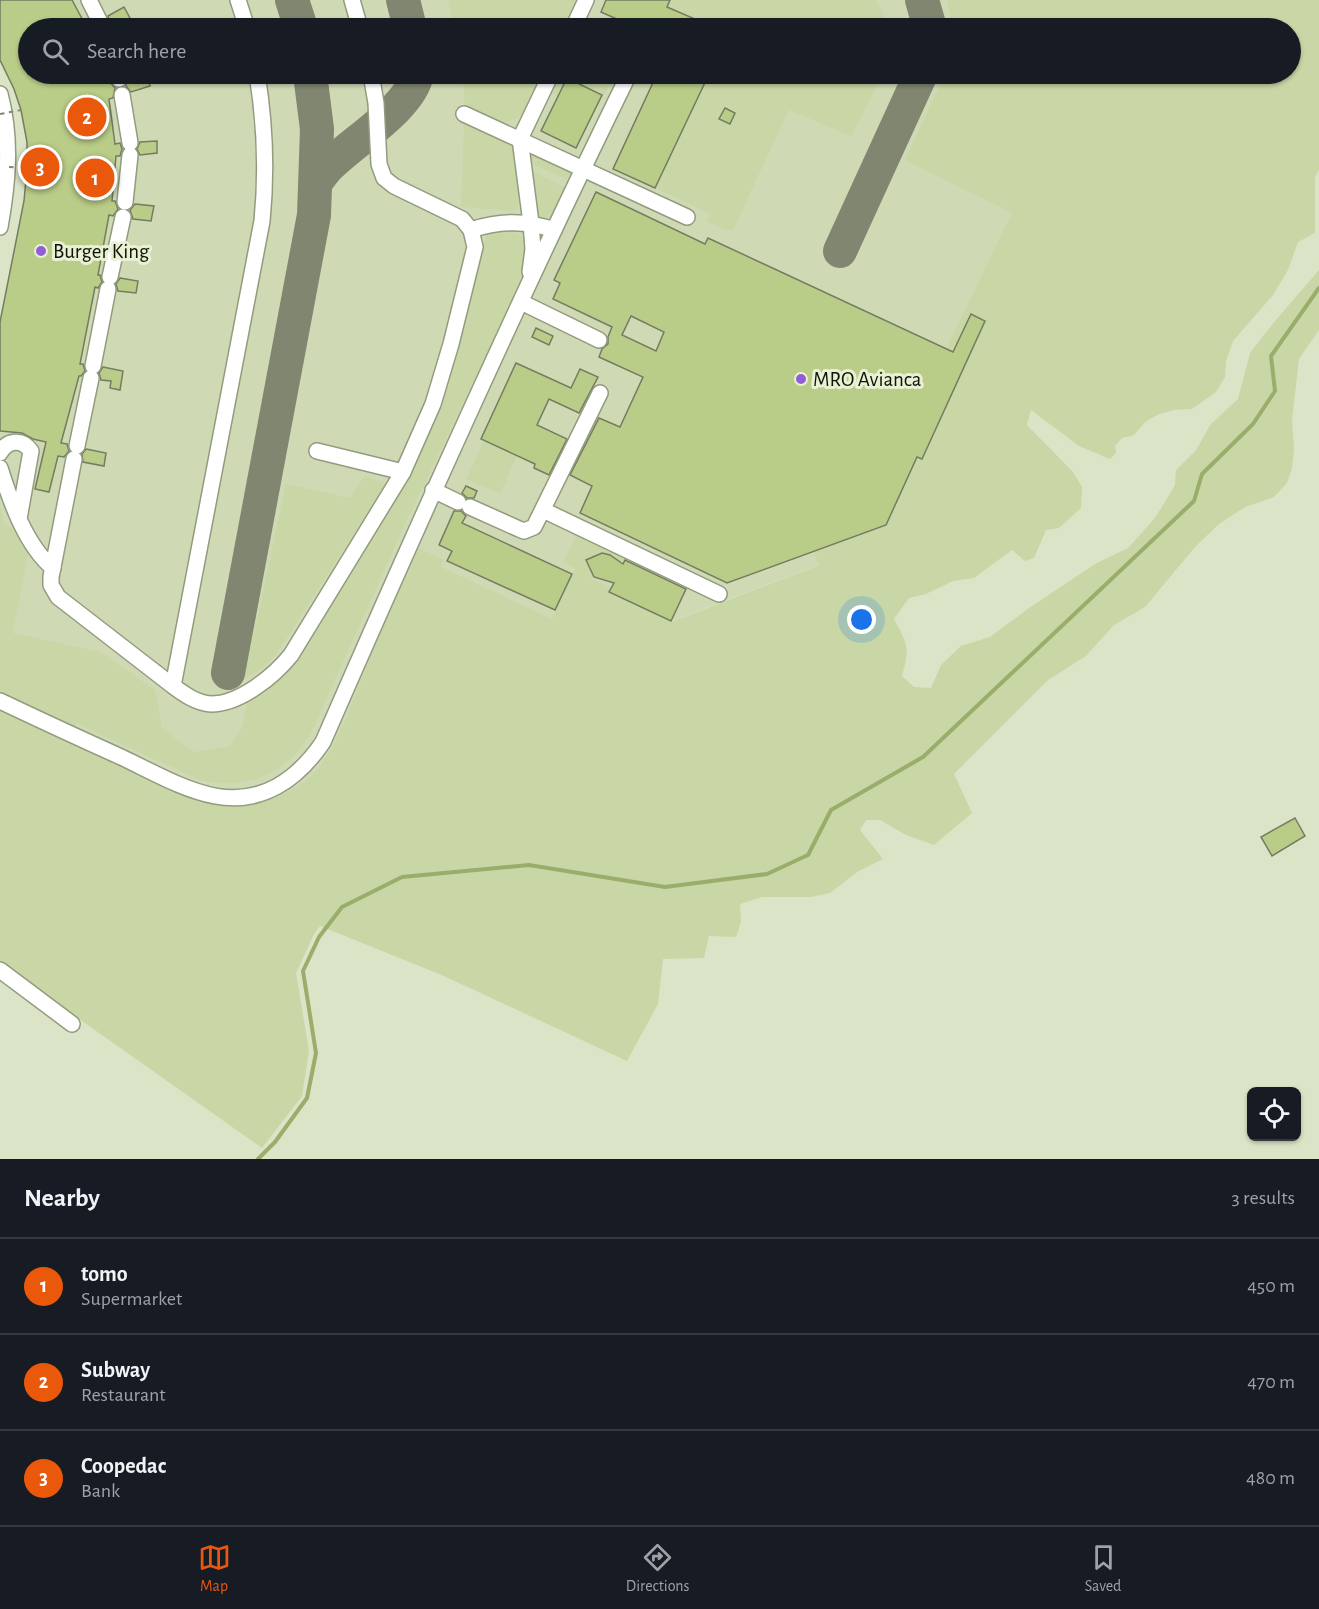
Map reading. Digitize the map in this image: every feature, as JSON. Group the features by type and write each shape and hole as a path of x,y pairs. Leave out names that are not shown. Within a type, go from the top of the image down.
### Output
{"street":[{"path":"89,0 98,18"},
{"path":"238,0 244,18"},
{"path":"352,0 357,18"},
{"path":"581,18 586,0"},
{"path":"173,686 262,220 266,148 258,84"},
{"path":"122,95 130,149 124,210 60,529 51,585 58,597 173,686 188,697 212,704 229,700 255,688 279,670 291,655 403,472 433,404 451,344 475,247 471,230 462,219 394,186 384,178 379,164 373,84"},
{"path":"528,287 533,249 520,139 546,84"},
{"path":"0,701 203,793 216,796 238,797 276,787 302,769 322,742 433,490 582,168 624,84"},
{"path":"0,94 8,135 9,167 0,227"},
{"path":"464,114 687,217"},
{"path":"471,230 496,223 531,223 554,230"},
{"path":"521,302 599,340"},
{"path":"433,490 524,531 534,527 600,393"},
{"path":"0,453 6,445 14,442 23,443 31,451 23,525 34,537 45,539 60,529"},
{"path":"317,451 403,472"},
{"path":"0,468 11,503 41,557 53,568"},
{"path":"543,510 719,594"},
{"path":"0,970 72,1024"}],"path":[{"path":"0,114 21,110"},
{"path":"9,167 27,168"}],"shaded area":[{"path":"0,0 1022,0 1021,18 18,18 18,84 1018,84 1074,246 909,530 667,623 328,768 240,822 0,729 0,552 5,526 0,506 0,322 24,201 27,168 27,142 14,89"},
{"path":"448,0 576,0 568,18 452,18"},
{"path":"670,0 875,0 885,18 692,18 667,7"},
{"path":"947,0 1319,0 1319,169 1315,178 1315,233 1298,242 1288,270 1273,295 1233,341 1226,361 1225,377 1216,392 1192,409 1159,414 1145,422 1134,435 1122,438 1115,446 1116,453 1110,459 1079,446 1031,410 1027,425 1073,472 1082,487 1081,508 1059,528 1046,530 1034,558 1025,561 1012,550 974,578 953,581 926,594 909,598 894,619 907,652 902,676 914,687 931,688 941,665 961,646 990,637 1095,564 1128,548 1155,518 1175,485 1176,470 1196,450 1211,424 1238,399 1250,353 1319,270 1319,330 1299,359 1292,420 1294,449 1292,468 1287,483 1274,497 1245,507 1219,524 1195,547 1145,607 1114,625 1086,656 1048,680 954,774 972,813 934,845 906,835 880,820 866,820 860,830 883,859 857,872 830,893 811,897 762,897 740,904 741,922 736,937 709,936 704,958 663,959 658,1004 627,1061 444,976 320,926 296,973 309,1051 302,1096 262,1148 0,963 0,709 195,801 246,805 263,802 294,789 308,779 327,756 345,720 417,547 444,560 441,567 552,619 575,569 563,562 577,535 626,557 620,569 613,558 607,554 595,556 590,566 591,578 611,588 610,592 671,622 819,565 814,552 886,525 917,457 922,459 968,360 946,349 1012,213 905,160 940,84 1301,84 1301,18 951,18"},
{"path":"463,84 538,84 528,105 516,119 497,120 465,107"},
{"path":"556,84 564,84 558,96 552,93"},
{"path":"579,84 610,84 604,96"},
{"path":"704,84 878,84 851,136 789,110 733,230 724,230 707,221 710,214 655,188"},
{"path":"464,122 511,146 514,153 519,200 514,211 461,207"},
{"path":"532,153 569,171 570,178 566,179 530,163 529,158"},
{"path":"534,172 566,188 551,218 536,216 531,173"},
{"path":"487,231 515,233 522,237 524,263 518,289 405,524 313,729 292,758 265,776 250,781 217,783 199,780 76,723 73,729 0,694 0,506 5,526 15,528 29,549 13,633 101,652 155,690 162,728 194,752 230,746 243,725 248,695 269,683 413,471 443,403"},
{"path":"484,441 517,456 500,494 466,479"},
{"path":"364,476 386,483 280,649 264,666 244,679 286,484 350,498"}],"building":[{"path":"0,0 72,0 82,18 18,18 18,84 112,84 115,88 113,98 109,99 115,144 120,143 122,149 120,156 116,156 112,201 115,201 118,209 113,216 109,215 98,275 102,282 98,288 95,287 80,364 83,364 85,371 79,376 61,443 67,444 69,451 64,457 58,456 49,492 35,489 46,442 22,433 0,431 0,322 24,201 27,142 21,110 0,60"},
{"path":"606,0 670,0 667,7 693,18 614,18 601,12"},
{"path":"124,7 130,18 108,18 108,16"},
{"path":"126,84 150,84 150,86 131,92"},
{"path":"564,84 579,84 602,95 576,148 541,131"},
{"path":"652,84 704,84 655,188 613,169"},
{"path":"725,108 735,113 730,124 719,119"},
{"path":"157,141 157,153 140,155 137,149 140,142"},
{"path":"596,192 705,244 708,238 953,352 971,314 985,321 922,459 917,457 886,525 727,583 580,513 592,486 570,475 599,418 620,427 643,377 599,357 602,349 608,344 612,327 553,299 560,283 554,280","holes":["631,316 664,332 656,351 622,335"]},
{"path":"135,204 154,206 151,221 133,219 130,210"},
{"path":"120,278 138,281 136,293 118,291 116,284"},
{"path":"536,328 553,336 549,345 532,337"},
{"path":"516,363 571,388 580,369 598,377 579,413 549,399 537,425 567,439 549,475 534,468 535,464 481,439"},
{"path":"103,367 123,371 120,390 110,388 111,381 101,380 99,373"},
{"path":"86,449 106,453 104,466 83,462 82,454"},
{"path":"466,486 477,491 474,498 467,498 462,493"},
{"path":"454,511 461,511 466,516 462,523 572,574 555,610 447,561 452,551 439,545"},
{"path":"602,553 610,555 623,564 625,560 686,589 671,621 609,592 614,583 594,577 586,560"},
{"path":"1295,818 1305,836 1272,856 1261,837"}],"waterway":[{"path":"258,1159 275,1142 307,1098 316,1053 303,971 319,937 342,907 402,877 529,865 665,887 767,874 808,855 831,810 923,757 1194,501 1202,474 1253,424 1275,391 1271,356 1319,288"}],"taxiway":[{"path":"292,0 298,18"},
{"path":"403,0 408,18"},
{"path":"922,0 927,18"},
{"path":"228,673 314,215 317,129 311,84"},
{"path":"316,182 329,166 393,111 414,84"},
{"path":"840,251 916,84"}],"place":[{"name":"Subway","path":"87,117"},
{"name":"Coopedac","path":"40,167"},
{"name":"tomo","path":"95,178"},
{"name":"Burger King","path":"41,251"},
{"name":"MRO Avianca","path":"801,379"}]}
